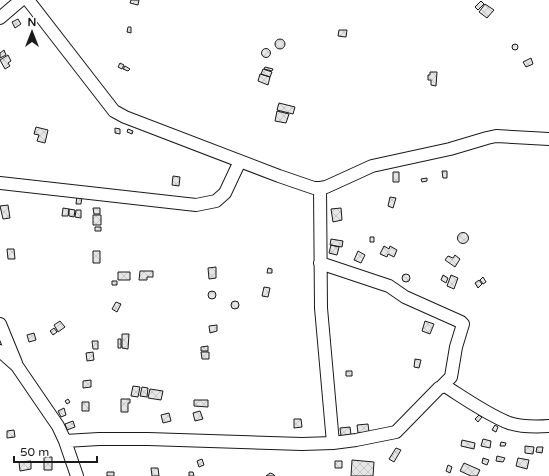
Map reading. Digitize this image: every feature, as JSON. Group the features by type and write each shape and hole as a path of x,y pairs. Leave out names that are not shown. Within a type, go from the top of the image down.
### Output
{"street":[{"path":"0,18 21,0"},
{"path":"28,0 114,111 125,117 300,183 320,188 326,187 372,166 450,149 496,136 549,139"},
{"path":"0,183 196,205 216,201 225,193 240,161"},
{"path":"320,188 320,308 332,443"},
{"path":"65,441 134,439 302,444 332,443 396,432 451,377 456,347 463,324 409,299 390,286 320,263"},
{"path":"0,324 17,366 58,426 65,441 77,476"},
{"path":"0,351 17,366"},
{"path":"442,386 445,386 509,423 549,426"}],"building":[{"path":"131,0 139,0 138,5 130,3"},
{"path":"481,1 484,4 478,10 475,7"},
{"path":"485,4 494,10 487,18 479,12"},
{"path":"18,19 21,24 15,28 12,22"},
{"path":"128,27 131,27 131,33 127,32"},
{"path":"339,30 347,30 346,37 338,36"},
{"path":"278,39 282,39 284,40 284,48 278,49 275,46 275,42"},
{"path":"515,44 518,47 515,50 512,47"},
{"path":"264,49 268,49 270,53 268,57 264,57 262,55 262,51"},
{"path":"4,50 6,55 0,58 0,53"},
{"path":"8,55 11,61 8,63 10,66 5,69 0,60"},
{"path":"531,58 533,64 526,67 523,62"},
{"path":"120,63 124,65 122,69 118,67"},
{"path":"125,66 130,69 128,71 123,69"},
{"path":"265,67 273,69 272,71 264,69"},
{"path":"263,69 272,72 270,77 261,74"},
{"path":"430,72 437,72 436,86 431,85 431,80 428,80 428,75 430,75"},
{"path":"260,74 270,77 268,85 258,81"},
{"path":"279,103 295,107 293,114 277,110"},
{"path":"277,111 289,114 286,123 275,121"},
{"path":"36,127 48,130 45,143 37,141 39,135 34,134"},
{"path":"115,128 120,129 120,134 115,133"},
{"path":"128,129 133,131 132,134 127,132"},
{"path":"442,171 447,171 447,178 443,178"},
{"path":"393,172 399,172 399,182 393,182"},
{"path":"173,176 180,177 179,186 172,185"},
{"path":"427,178 427,181 422,182 421,179"},
{"path":"77,196 82,197 81,204 76,204"},
{"path":"390,197 396,198 393,208 388,206"},
{"path":"8,205 10,218 3,219 0,206"},
{"path":"63,208 69,209 68,216 62,216"},
{"path":"93,208 100,208 100,214 94,214"},
{"path":"341,208 342,220 333,222 331,209"},
{"path":"69,209 75,210 74,217 69,216"},
{"path":"76,210 81,210 81,218 75,217"},
{"path":"93,215 101,215 101,225 93,225"},
{"path":"95,227 101,227 101,231 95,231"},
{"path":"461,233 465,233 467,234 467,242 461,243 458,240 458,236"},
{"path":"370,237 374,237 374,242 370,242"},
{"path":"331,239 343,241 342,247 330,245"},
{"path":"331,245 339,247 337,255 329,253"},
{"path":"384,246 389,249 390,246 397,250 394,257 388,254 387,257 380,254"},
{"path":"7,249 14,249 15,259 8,259"},
{"path":"93,251 100,251 100,263 93,263"},
{"path":"358,251 365,255 361,263 354,260"},
{"path":"455,255 460,259 455,267 445,260 448,256 453,258"},
{"path":"216,267 216,278 209,279 208,268"},
{"path":"268,268 272,269 272,273 267,273"},
{"path":"140,271 153,271 153,277 147,277 147,280 139,280"},
{"path":"118,272 130,272 130,280 118,280"},
{"path":"404,274 408,274 410,278 408,282 404,282 402,280 402,276"},
{"path":"443,275 448,278 446,283 441,280"},
{"path":"451,275 458,278 454,289 447,286"},
{"path":"483,277 486,282 483,284 480,280"},
{"path":"479,280 482,284 478,288 475,283"},
{"path":"112,281 117,281 117,285 112,285"},
{"path":"264,287 270,288 268,297 262,296"},
{"path":"210,291 214,291 216,295 214,299 210,299 208,297 208,293"},
{"path":"233,301 237,301 239,305 237,309 233,309 231,307 231,303"},
{"path":"116,302 121,304 117,312 112,309"},
{"path":"60,321 65,327 58,332 54,325"},
{"path":"425,321 434,324 430,334 422,331"},
{"path":"217,325 217,331 210,333 209,326"},
{"path":"54,328 57,332 53,335 50,331"},
{"path":"34,333 36,340 29,342 27,335"},
{"path":"122,334 129,334 128,349 122,348"},
{"path":"118,339 121,339 121,348 118,348"},
{"path":"92,341 98,341 98,349 93,349"},
{"path":"208,346 208,351 201,351 201,347"},
{"path":"93,352 94,360 87,361 86,353"},
{"path":"201,352 209,352 209,359 202,359"},
{"path":"415,359 421,360 419,368 414,367"},
{"path":"346,371 352,371 352,376 346,376"},
{"path":"91,380 91,387 83,388 83,381"},
{"path":"133,386 140,387 138,397 131,396"},
{"path":"142,387 148,388 147,397 140,396"},
{"path":"150,389 163,391 161,400 148,398"},
{"path":"68,399 70,402 67,404 65,401"},
{"path":"121,399 130,399 130,403 128,403 128,412 121,412"},
{"path":"194,400 208,400 208,407 194,406"},
{"path":"82,402 89,402 89,411 82,411"},
{"path":"64,408 66,415 61,417 58,411"},
{"path":"200,411 203,419 195,421 193,413"},
{"path":"169,413 171,421 163,423 161,415"},
{"path":"479,415 482,417 478,422 475,419"},
{"path":"294,419 301,419 302,427 294,428"},
{"path":"73,421 75,427 67,430 65,424"},
{"path":"368,424 369,432 358,433 357,425"},
{"path":"495,425 498,427 496,432 492,430"},
{"path":"350,427 351,435 341,436 340,428"},
{"path":"14,430 15,437 7,438 7,431"},
{"path":"483,439 491,441 490,448 481,446"},
{"path":"462,440 475,443 474,449 461,446"},
{"path":"501,442 506,443 505,446 500,446"},
{"path":"525,446 534,447 533,454 525,453"},
{"path":"537,447 543,447 542,453 536,452"},
{"path":"396,448 401,450 394,462 389,459"},
{"path":"497,456 505,458 503,462 496,461"},
{"path":"44,457 52,457 52,470 44,470"},
{"path":"483,458 489,460 487,465 482,463"},
{"path":"518,458 529,460 527,469 516,466"},
{"path":"202,459 204,465 199,467 197,461"},
{"path":"352,460 374,462 373,476 351,476"},
{"path":"31,461 31,469 20,471 19,462"},
{"path":"335,461 342,461 342,468 335,468"},
{"path":"464,463 480,470 477,476 471,476 460,471"},
{"path":"448,465 452,467 450,473 446,471"},
{"path":"151,468 158,468 159,476 152,476"},
{"path":"107,472 114,472 114,476 107,476"},
{"path":"189,472 193,472 194,476 189,476"},
{"path":"270,473 273,474 275,476 266,476"}]}
